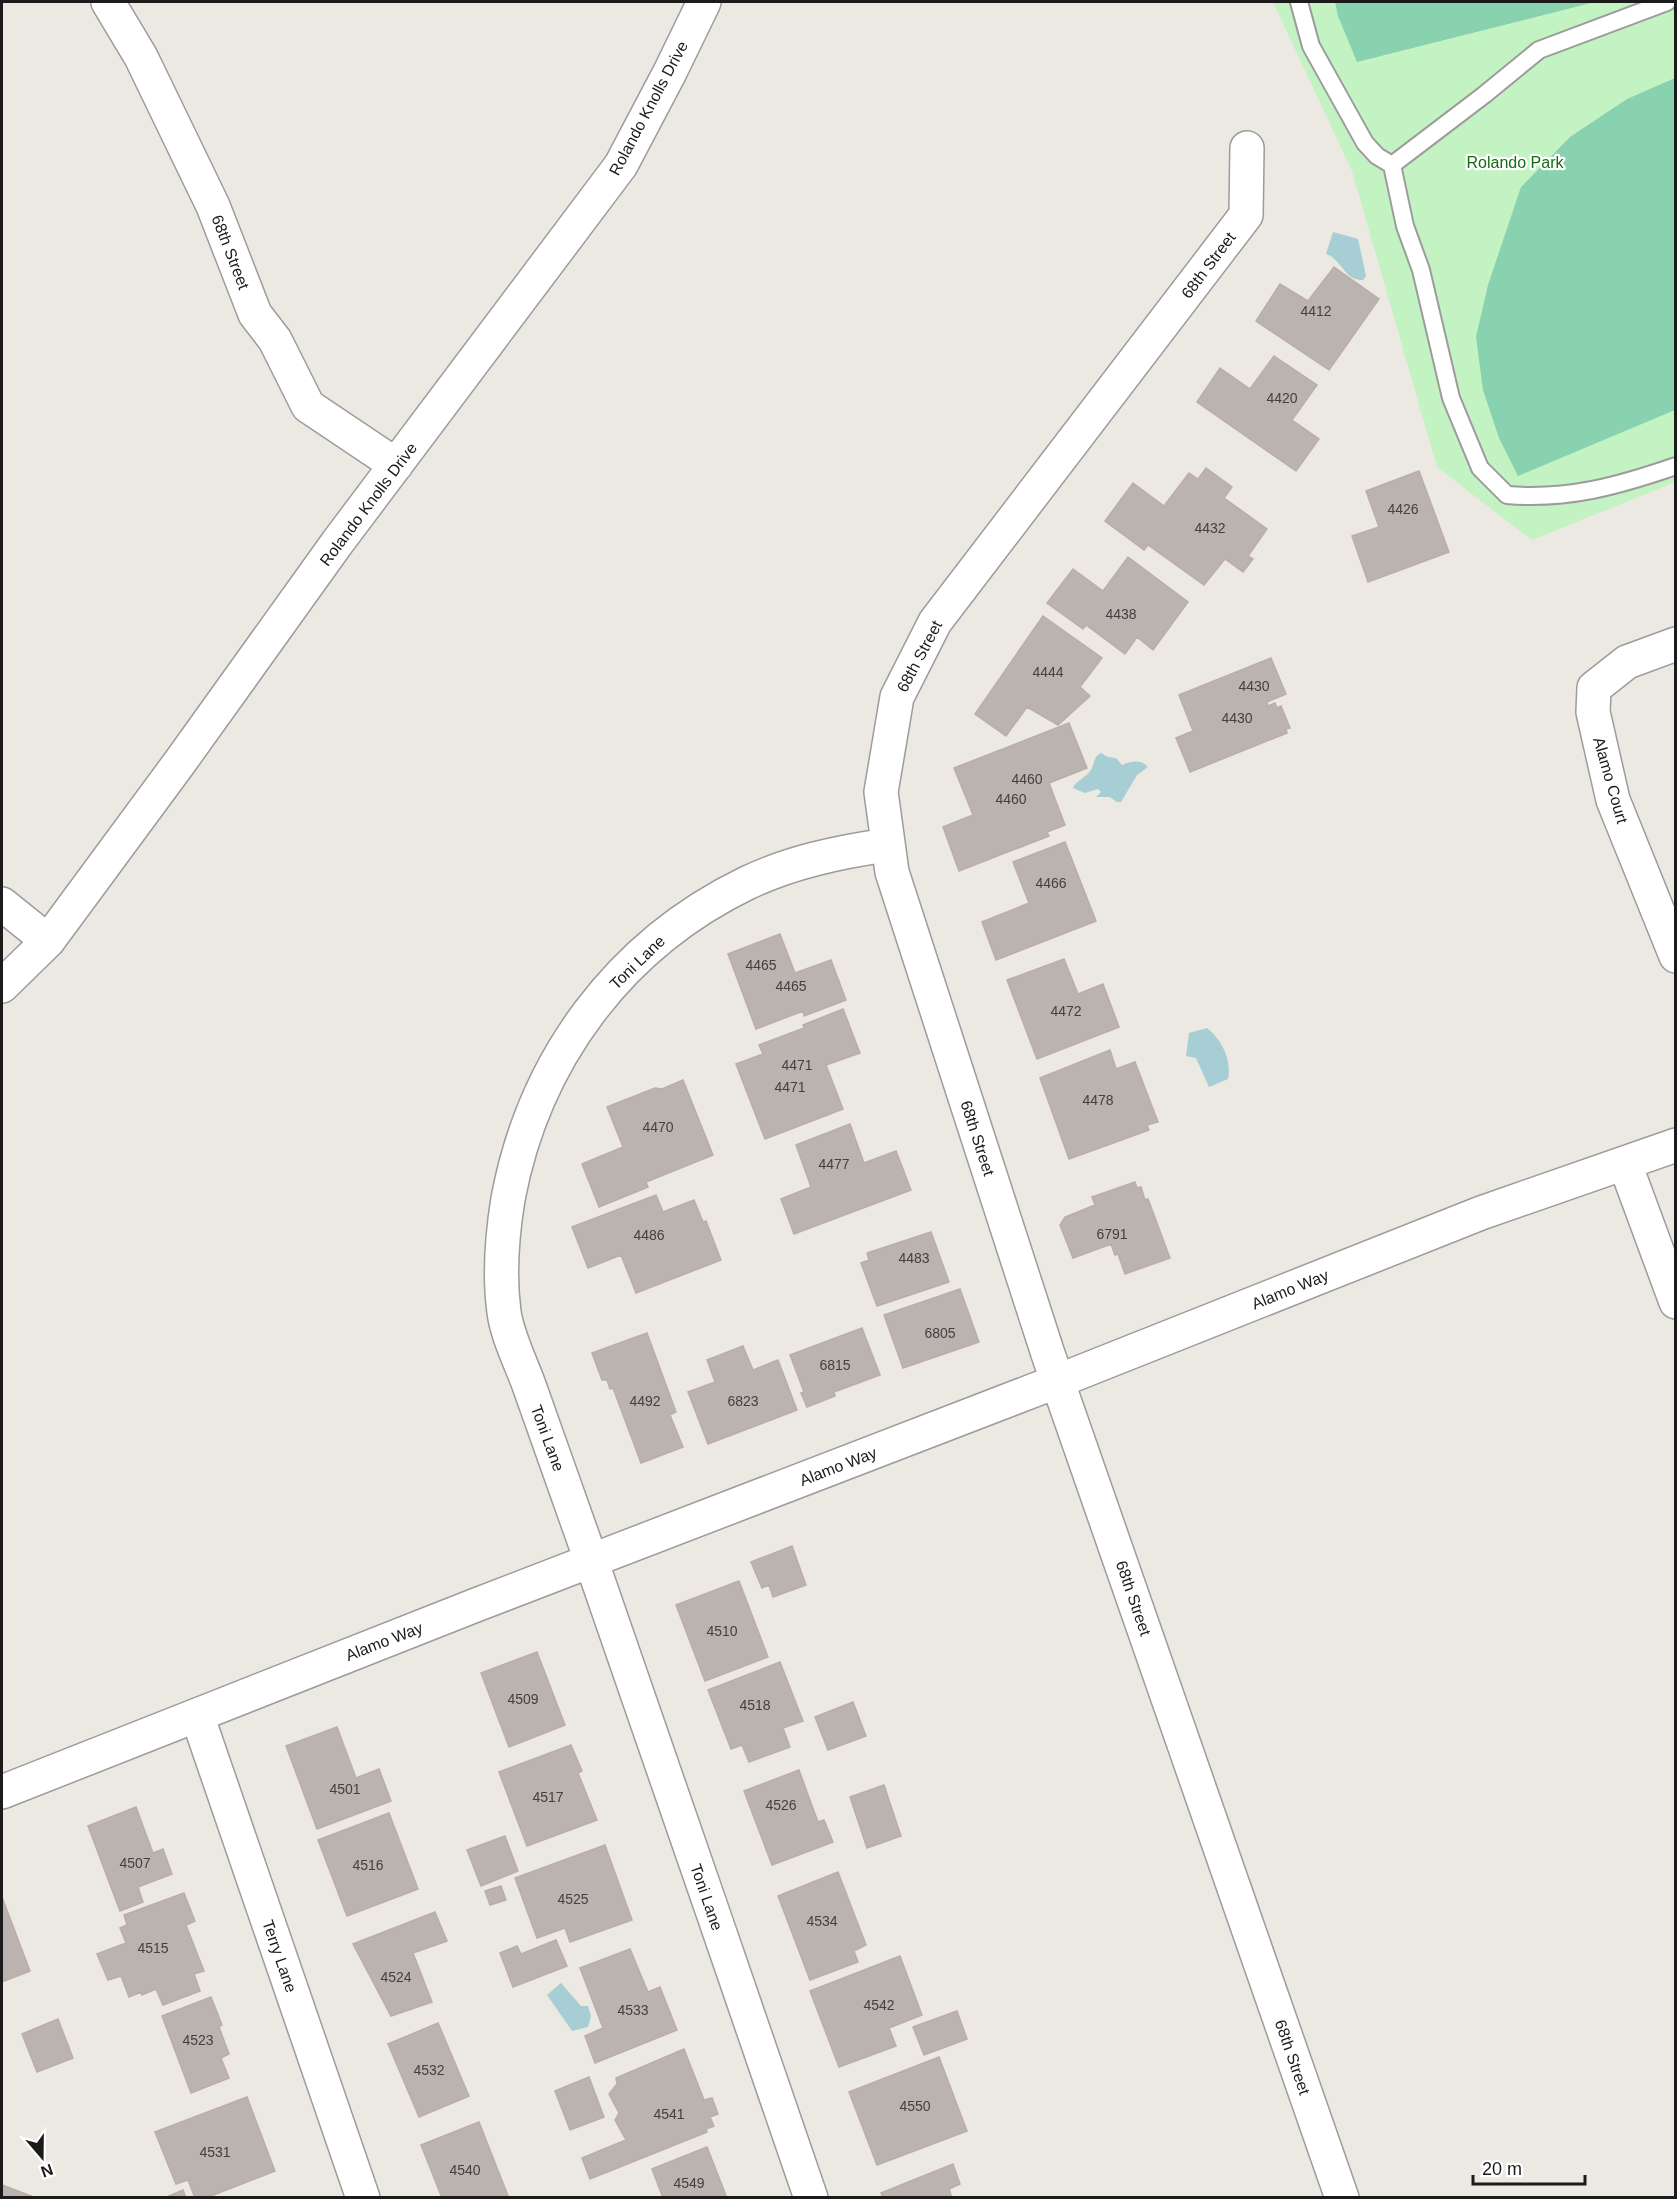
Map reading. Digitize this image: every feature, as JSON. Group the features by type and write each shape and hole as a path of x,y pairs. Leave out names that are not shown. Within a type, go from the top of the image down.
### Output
{"street":[{"name":"68th Street","path":"108,2 141,57 213,206 255,314 275,340 308,406 396,465"},
{"name":"Rolando Knolls Drive","path":"2,986 48,940 396,465 621,165 704,2"},
{"name":"68th Street","path":"1247,148 1246,215 935,622 897,697 881,792 892,872 1058,1381 1342,2198"},
{"name":"Alamo Court","path":"1676,644 1627,662 1594,688 1593,712 1614,800 1676,956"},
{"name":"Toni Lane","path":"811,2198 504,1316 502,1267 505,1218 514,1170 528,1123 548,1078 571,1036 599,998 668,932 707,905 758,879 794,865 840,852 887,845"},
{"path":"2,904 48,940"},
{"name":"Alamo Way","path":"2,1792 1058,1381 1481,1213 1676,1145"},
{"path":"1625,1164 1676,1302"},
{"name":"Terry Lane","path":"197,1715 363,2198"}],"lane":[{"path":"1299,2 1311,46 1365,143 1377,156 1392,165 1405,226 1421,270 1451,398 1480,468 1507,495 1539,498 1606,489 1676,466"},
{"path":"1392,165 1539,50 1666,2"}],"green space":[{"name":"Rolando Park","path":"1273,2 1675,2 1675,482 1532,540 1437,467 1352,171"},
{"path":"1335,2 1595,2 1357,62 1338,16"},
{"path":"1675,78 1675,410 1518,476 1499,438 1483,390 1476,337 1488,285 1521,187 1570,137 1627,99"}],"water":[{"path":"1333,232 1358,239 1366,276 1363,280 1351,277 1336,260 1326,254"},
{"path":"1101,753 1116,758 1122,765 1136,762 1148,767 1137,775 1121,802 1110,797 1096,797 1101,792 1098,789 1085,793 1073,788 1089,773 1095,758"},
{"path":"1207,1028 1225,1051 1229,1065 1228,1079 1209,1087 1196,1058 1186,1056 1189,1033"},
{"path":"561,1983 581,2006 588,2006 591,2016 588,2027 572,2031 547,1995"}],"building":[{"path":"1334,267 1379,299 1329,370 1256,321 1280,284 1308,301"},
{"path":"1274,356 1317,385 1292,420 1319,439 1296,471 1197,402 1220,368 1250,389"},
{"path":"1206,468 1232,487 1224,498 1267,529 1248,556 1253,559 1243,572 1225,559 1204,585 1148,545 1144,550 1105,521 1133,483 1164,506 1189,473 1198,479"},
{"path":"1419,471 1449,552 1368,582 1352,536 1379,527 1366,491"},
{"path":"1128,557 1188,602 1153,650 1137,637 1125,654 1086,625 1083,629 1047,603 1073,569 1103,591"},
{"path":"1043,616 1102,658 1080,687 1090,696 1058,725 1027,707 1006,736 975,714"},
{"path":"1271,658 1286,694 1267,702 1268,706 1275,703 1277,708 1281,706 1290,728 1286,729 1287,733 1190,772 1176,738 1193,731 1179,695"},
{"path":"1069,723 1087,768 1049,783 1065,825 1047,832 1049,836 959,871 943,827 973,815 954,768"},
{"path":"1065,842 1096,921 996,960 982,922 1029,903 1013,862"},
{"path":"780,934 795,973 831,960 846,1000 804,1016 803,1011 756,1029 728,954"},
{"path":"1064,959 1078,994 1103,984 1119,1027 1037,1059 1007,980"},
{"path":"843,1009 860,1053 826,1065 843,1109 765,1139 736,1064 763,1054 759,1045 804,1028 803,1025"},
{"path":"1110,1050 1116,1069 1135,1062 1158,1122 1147,1125 1149,1130 1069,1159 1040,1078"},
{"path":"683,1080 713,1155 646,1182 648,1187 599,1207 582,1164 623,1147 607,1107 655,1088 662,1089"},
{"path":"850,1124 864,1163 896,1151 911,1190 794,1234 781,1199 811,1187 796,1145"},
{"path":"1135,1182 1137,1188 1141,1187 1145,1200 1148,1199 1170,1258 1125,1274 1118,1254 1115,1255 1111,1244 1073,1258 1060,1225 1065,1217 1095,1205 1092,1197"},
{"path":"656,1195 663,1212 694,1200 703,1222 706,1221 721,1260 636,1293 621,1255 588,1268 572,1227"},
{"path":"931,1232 949,1282 877,1306 861,1263 869,1260 867,1253"},
{"path":"960,1289 979,1342 903,1368 884,1315"},
{"path":"862,1328 880,1375 834,1392 835,1396 807,1407 801,1393 804,1392 790,1355"},
{"path":"647,1333 676,1412 670,1415 683,1447 641,1463 613,1388 610,1389 607,1380 602,1380 592,1353"},
{"path":"743,1346 753,1370 778,1360 797,1410 708,1444 688,1392 715,1382 707,1360"},
{"path":"792,1546 806,1585 773,1597 769,1585 762,1588 751,1562"},
{"path":"739,1581 768,1657 705,1681 676,1605"},
{"path":"537,1652 565,1725 509,1747 481,1673"},
{"path":"780,1662 803,1721 783,1728 790,1747 749,1762 742,1745 731,1749 708,1690"},
{"path":"853,1702 866,1736 828,1750 815,1717"},
{"path":"337,1727 356,1778 379,1769 391,1801 317,1829 286,1746"},
{"path":"571,1745 582,1771 578,1773 597,1820 527,1846 499,1772"},
{"path":"799,1770 818,1822 824,1820 833,1842 772,1865 744,1791"},
{"path":"884,1785 901,1836 867,1848 850,1797"},
{"path":"136,1807 153,1853 163,1849 172,1874 138,1887 143,1902 120,1911 88,1826"},
{"path":"389,1813 418,1889 347,1916 318,1840"},
{"path":"505,1836 518,1871 481,1886 467,1850"},
{"path":"605,1845 632,1920 570,1942 565,1928 537,1938 515,1878"},
{"path":"838,1872 866,1945 854,1951 858,1962 810,1980 778,1896"},
{"path":"501,1886 506,1900 490,1905 485,1891"},
{"path":"184,1893 195,1921 186,1925 204,1971 194,1974 200,1991 163,2005 156,1989 129,1997 121,1976 108,1980 97,1954 126,1943 120,1928 127,1925 124,1915"},
{"path":"2,1897 30,1971 2,1982"},
{"path":"435,1912 447,1941 413,1953 432,2002 391,2016 353,1944"},
{"path":"556,1940 567,1966 513,1987 500,1953 517,1946 521,1954"},
{"path":"630,1949 648,1992 660,1987 677,2030 595,2063 585,2036 603,2028 580,1968"},
{"path":"900,1956 922,2015 889,2028 896,2046 839,2067 810,1991"},
{"path":"211,1997 222,2025 219,2027 229,2054 221,2058 229,2078 191,2093 162,2016"},
{"path":"957,2011 967,2039 924,2055 913,2027"},
{"path":"58,2019 73,2058 37,2072 22,2034"},
{"path":"438,2023 469,2096 419,2117 388,2044"},
{"path":"684,2049 704,2100 712,2098 718,2114 710,2117 714,2126 706,2129 707,2132 590,2179 582,2158 626,2140 615,2120 619,2113 609,2094 617,2084 616,2078"},
{"path":"939,2057 967,2131 877,2165 849,2092"},
{"path":"589,2077 604,2117 570,2130 555,2091"},
{"path":"247,2097 275,2171 206,2198 195,2198 188,2180 176,2184 155,2132"},
{"path":"479,2122 508,2196 504,2198 442,2198 421,2145"},
{"path":"707,2147 727,2198 663,2198 652,2169"},
{"path":"953,2164 960,2184 949,2189 952,2198 883,2198 881,2193"},
{"path":"2,2185 31,2196 30,2198 2,2198"},
{"path":"183,2190 186,2198 164,2198"}]}
